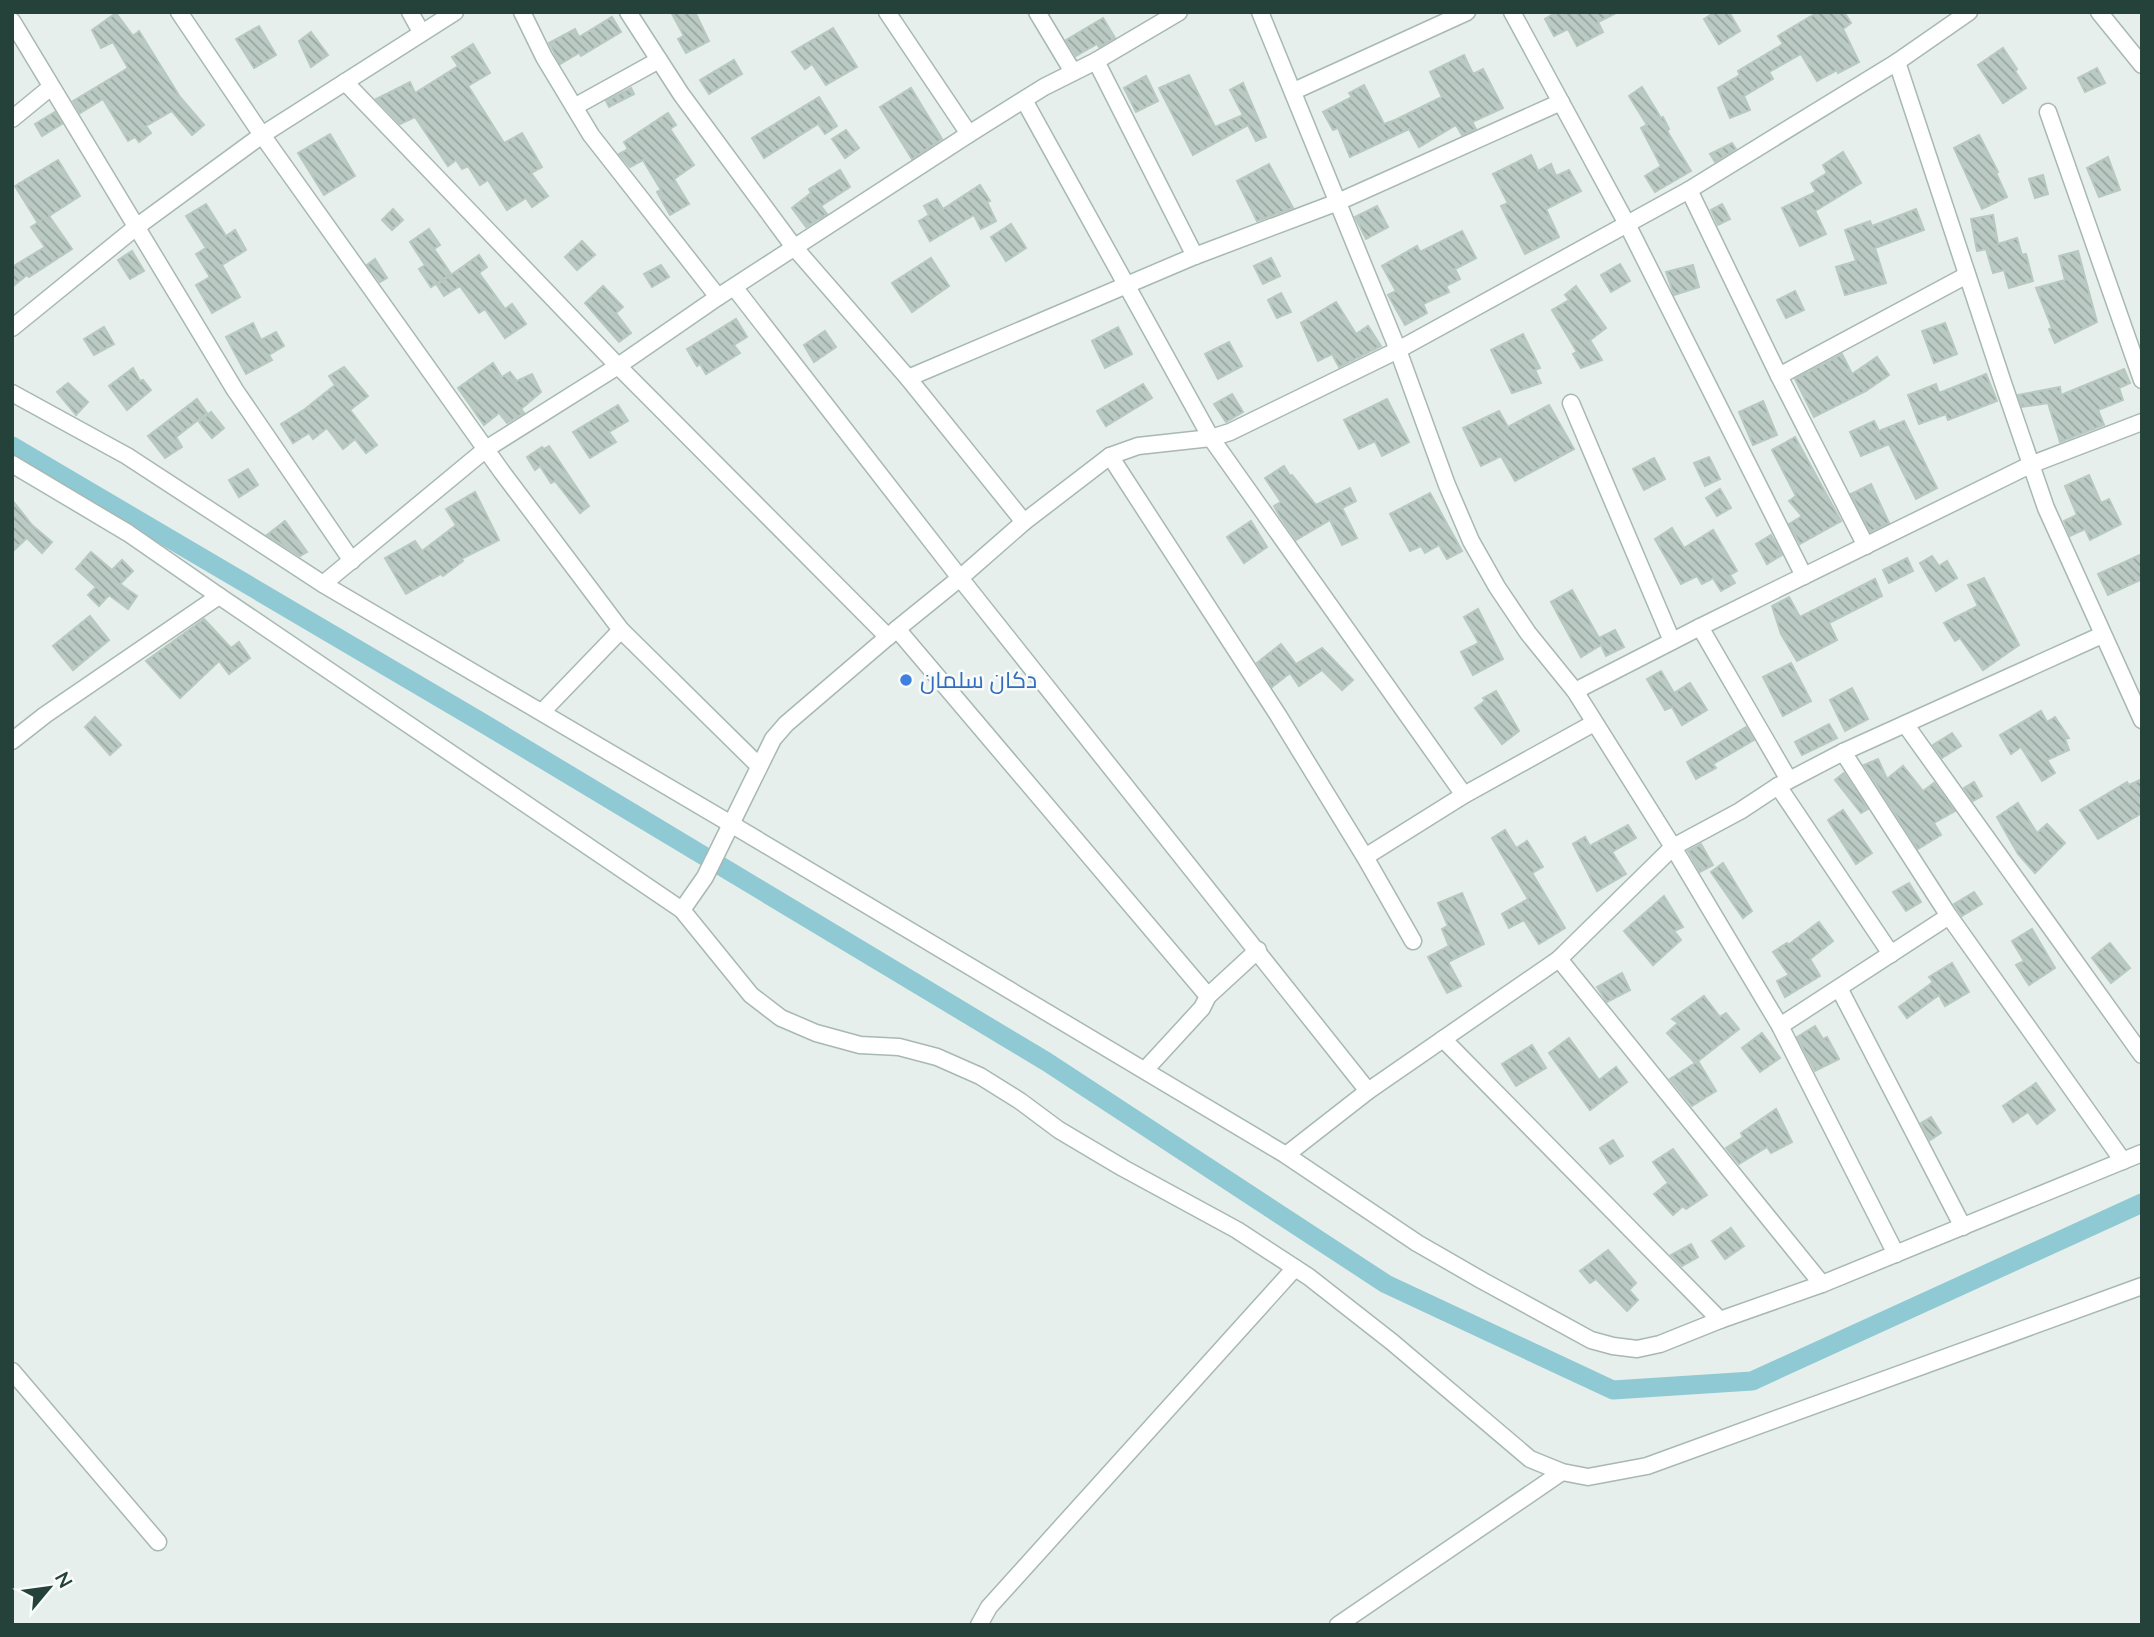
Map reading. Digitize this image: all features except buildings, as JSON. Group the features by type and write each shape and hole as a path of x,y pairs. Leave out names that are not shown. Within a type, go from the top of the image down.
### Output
{"street":[{"path":"179,12 262,135 486,449 621,630 759,766"},
{"path":"410,12 421,32"},
{"path":"12,328 135,228 262,135 455,12"},
{"path":"522,12 544,57 591,135 718,296"},
{"path":"628,12 700,121 794,247 908,378 1024,522"},
{"path":"887,12 969,134"},
{"path":"1037,12 1073,72"},
{"path":"323,584 486,449 618,366 718,296 969,134 1179,12"},
{"path":"1260,12 1398,350 1447,485 1471,541 1497,587 1528,633 1575,691 1673,847 1780,1026 1896,1254"},
{"path":"1294,91 1467,12"},
{"path":"1512,12 1628,224 1804,576"},
{"path":"682,910 705,877 773,739 786,724 1024,522 1110,456 1159,442 1211,438 1247,426 1398,350 1689,190 1897,62 1969,12"},
{"path":"2099,12 2142,65"},
{"path":"12,21 235,390 352,561"},
{"path":"574,107 659,60"},
{"path":"1096,61 1195,256"},
{"path":"1897,62 2046,508 2142,720"},
{"path":"345,82 618,366 892,633 1208,996"},
{"path":"12,119 51,87"},
{"path":"1024,100 1211,438 1464,795"},
{"path":"908,378 1195,256 1338,202 1561,102"},
{"path":"2048,112 2142,380"},
{"path":"1689,190 1779,376 1866,546"},
{"path":"1779,376 1967,275"},
{"path":"734,287 960,578 1368,1091"},
{"path":"12,393 127,456 323,584 1286,1154 1417,1242 1591,1340 1637,1349 1660,1344 1822,1284 2142,1153"},
{"path":"1571,403 1672,641"},
{"path":"1575,691 2030,465 2142,422"},
{"path":"1110,456 1278,715 1365,856 1413,941"},
{"path":"12,464 128,533 682,910 751,995 782,1018 816,1033 860,1045 899,1047 937,1057 980,1076 1070,1136 1237,1230 1295,1268 1392,1342 1530,1459 1562,1472 1588,1477 1647,1466 2142,1286"},
{"path":"12,741 45,715 219,596"},
{"path":"1700,627 1783,783 1891,954"},
{"path":"542,712 621,630"},
{"path":"1286,1154 1368,1091 1559,959 1673,847 1740,811 1783,783 1843,752 2102,635"},
{"path":"1365,856 1464,795 1594,723"},
{"path":"1905,724 2142,1055"},
{"path":"1843,752 1950,916 2123,1161"},
{"path":"1780,1026 1950,916"},
{"path":"1145,1070 1202,1008 1208,996 1258,950"},
{"path":"1559,959 1822,1284"},
{"path":"1839,988 1963,1227"},
{"path":"1443,1039 1720,1320"},
{"path":"979,1625 989,1607 1295,1268"},
{"path":"12,1371 158,1542"},
{"path":"1338,1625 1562,1472"}],"waterway":[{"path":"12,446 481,722 1047,1062 1386,1284 1613,1390 1752,1381 2142,1203"}],"place":[{"name":"دكان سلمان","path":"906,680"}]}
